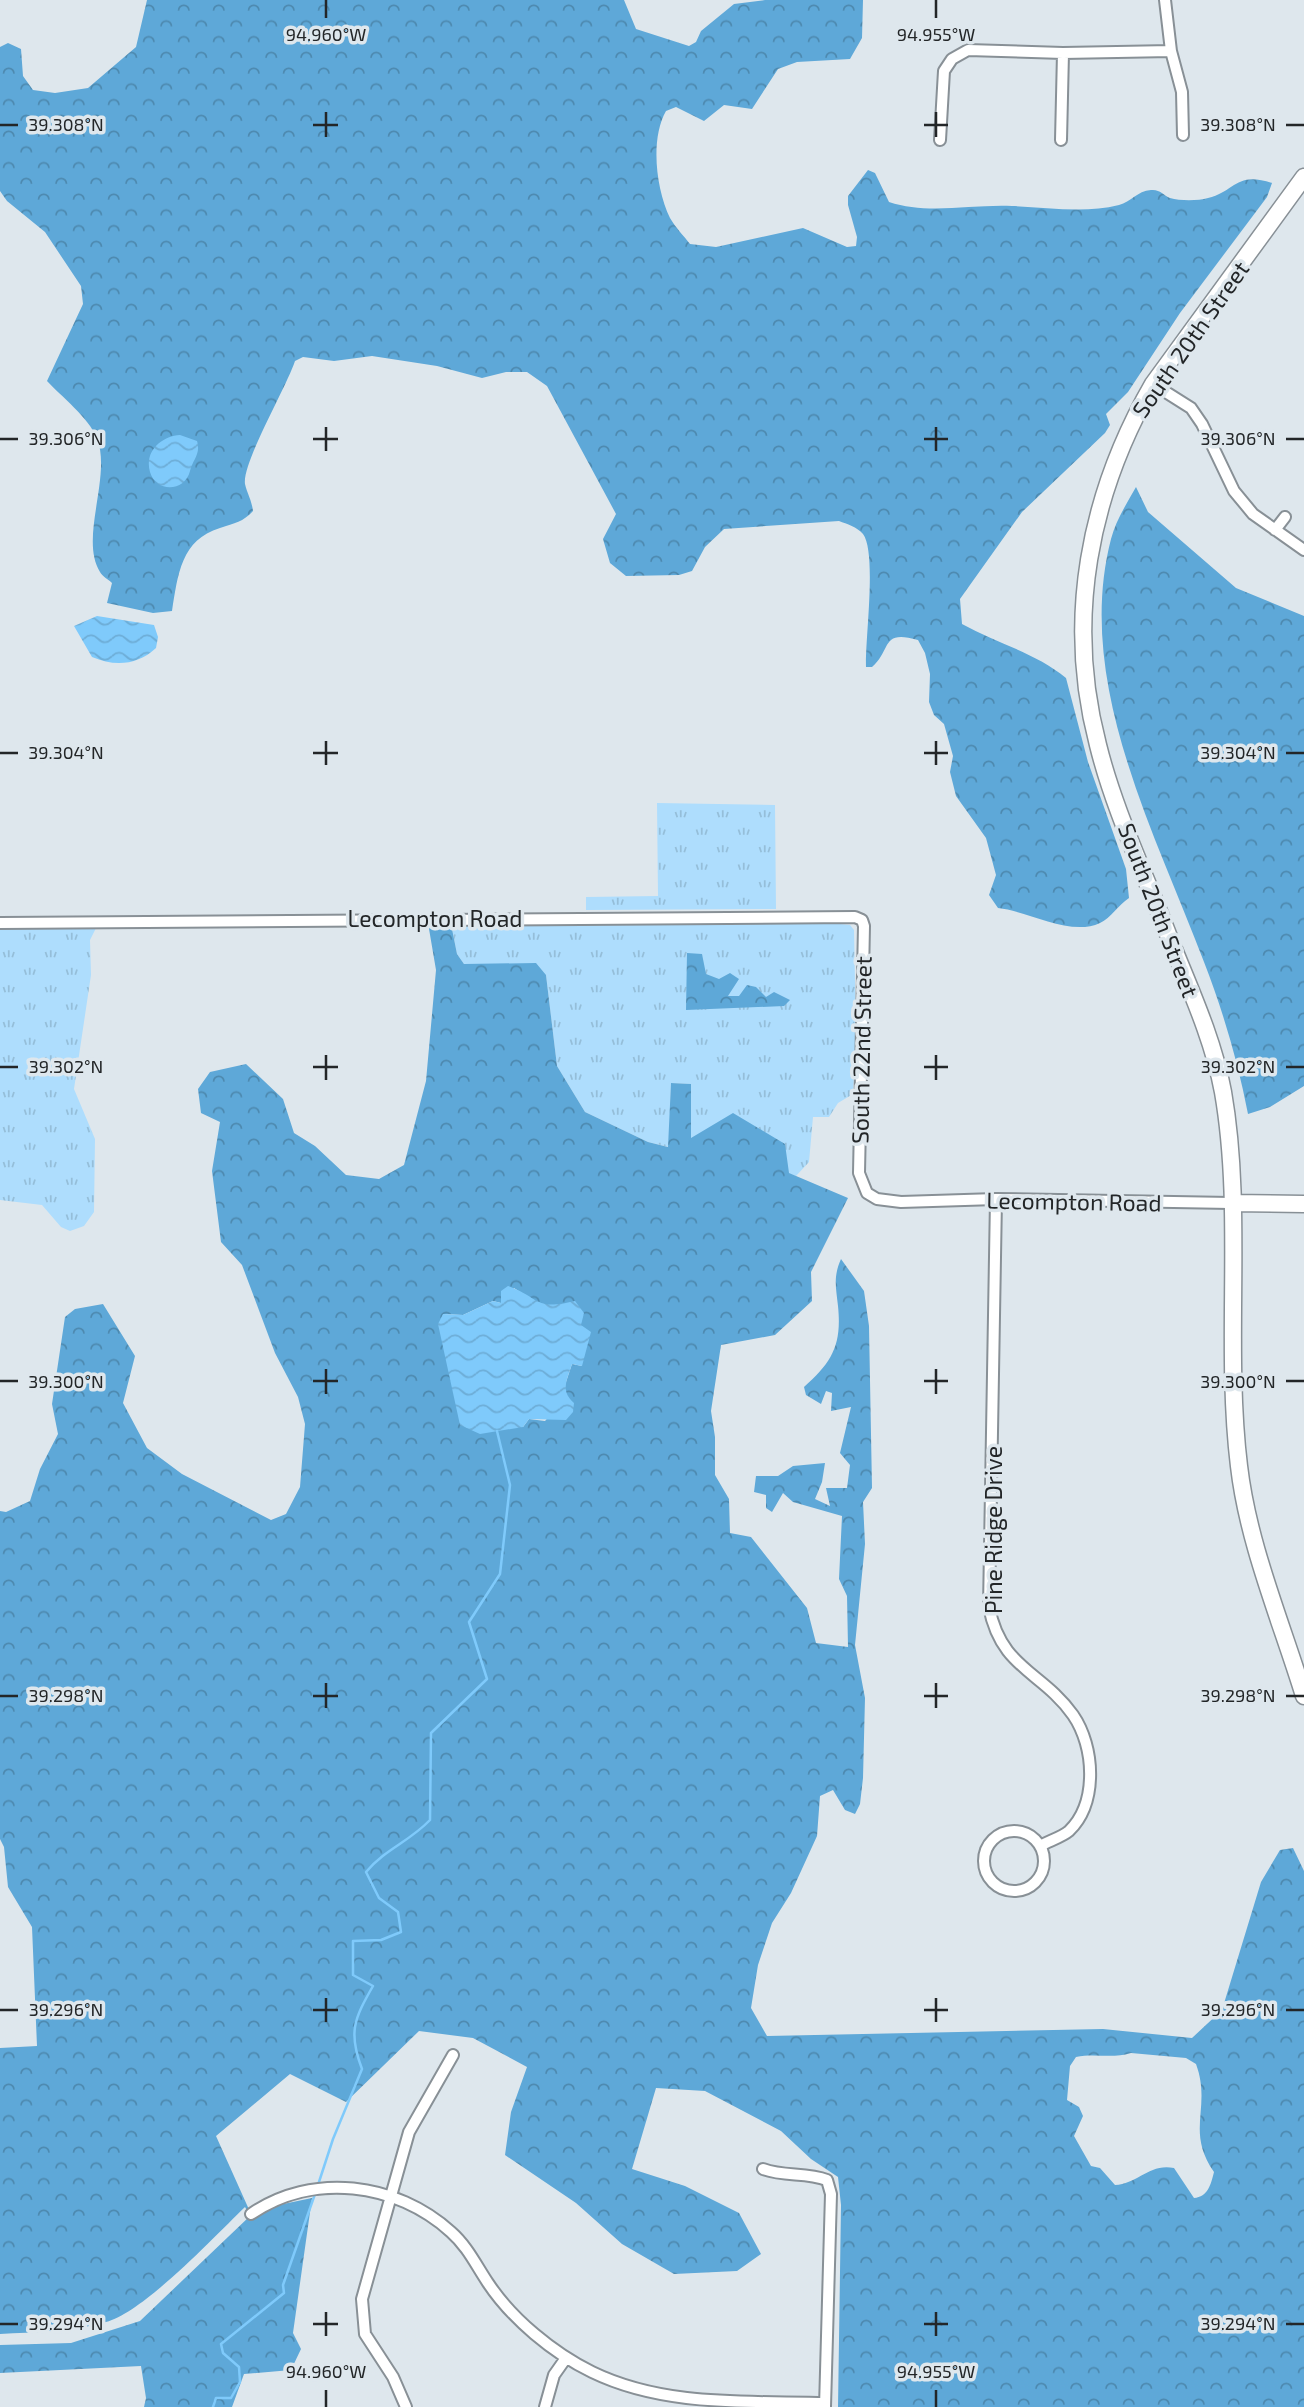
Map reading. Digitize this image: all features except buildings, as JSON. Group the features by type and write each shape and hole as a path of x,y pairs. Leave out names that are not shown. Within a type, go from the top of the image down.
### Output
{"main road":[{"name":"South 20th Street","path":"1304,177 1153,384 1119,452 1091,539 1083,606 1086,679 1097,745 1223,1091 1230,1153 1233,1402 1239,1469 1248,1513 1304,1696"},
{"name":"Lecompton Road","path":"1231,1203 1304,1204"}],"street":[{"path":"1165,0 1171,51 1182,92 1183,135"},
{"path":"940,139 944,71 952,59 968,50 1063,53 1171,51"},
{"path":"1062,141 1063,53"},
{"path":"1153,384 1191,408 1202,424 1234,491 1253,514 1304,550"},
{"path":"1275,530 1285,517"},
{"name":"Lecompton Road","path":"0,923 855,917 862,920 864,926"},
{"name":"South 22nd Street","path":"859,1173 864,926"},
{"name":"Lecompton Road","path":"859,1173 867,1193 877,1199 901,1202 996,1199 1231,1203"},
{"name":"Pine Ridge Drive","path":"996,1199 989,1607 1001,1645 1073,1715 1084,1739 1090,1776 1082,1814 1068,1832 1040,1846"},
{"path":"1015,1830 1024,1832 1040,1846 1043,1868 1040,1877 1025,1889 1016,1891 998,1887 986,1873 986,1848 998,1835 1015,1830"},
{"path":"406,2407 393,2377 365,2334 361,2315 365,2281 409,2133 453,2054"},
{"path":"251,2214 272,2200 294,2192 346,2187 390,2196 430,2216 452,2232 514,2313 566,2358 616,2382 672,2398 825,2405 831,2194 827,2180 763,2169"},
{"path":"545,2407 554,2375 566,2358"}],"green space":[{"path":"147,0 624,0 636,29 689,46 696,42 701,31 734,4 765,0 863,0 862,38 850,59 797,62 778,69 752,109 724,105 704,121 676,107 666,111 658,135 658,179 670,218 690,244 716,247 803,228 847,247 856,246 857,237 848,196 868,170 875,173 889,202 919,208 997,206 1092,209 1119,205 1151,190 1174,199 1194,200 1217,195 1237,183 1251,179 1272,183 1267,197 1180,313 1128,392 1106,414 1110,425 1105,433 1022,512 960,599 962,624 1029,655 1066,678 1088,762 1126,869 1129,898 1104,921 1076,927 998,908 989,895 996,875 986,838 956,796 950,772 953,756 944,724 934,715 929,702 930,674 925,653 918,640 906,637 892,639 878,661 872,667 866,667 870,577 867,544 861,532 839,521 724,529 705,547 692,571 679,575 626,576 610,563 603,539 616,514 547,386 527,372 506,372 482,378 437,366 372,356 334,361 303,357 295,361 257,443 246,474 245,484 253,511 238,522 207,533 189,550 180,572 172,611 153,613 107,603 112,583 100,572 94,558 93,542 101,471 97,438 81,415 47,381 83,304 81,286 45,232 7,201 0,191 0,47 8,43 21,49 23,76 33,90 55,93 88,88 136,47"},
{"path":"1136,487 1148,512 1236,588 1304,616 1304,1086 1270,1107 1248,1114 1235,1056 1217,999 1143,809 1111,701 1103,647 1102,593 1113,532"},
{"path":"657,803 775,805 776,909 586,910 586,897 658,896"},
{"path":"822,922 850,925 854,930 856,1035 853,1094 838,1103 829,1117 813,1117 809,1162 796,1176 691,1139 690,1084 671,1083 669,1147 648,1142 585,1112 557,1066 546,975 464,964 457,954 451,924"},
{"path":"428,923 451,924 457,954 464,964 536,963 546,975 557,1066 585,1112 648,1142 668,1147 671,1083 691,1084 691,1138 733,1113 785,1144 789,1173 848,1198 811,1272 812,1301 775,1335 721,1345 711,1411 715,1437 715,1475 729,1499 730,1533 751,1537 807,1608 816,1643 848,1647 847,1596 839,1579 842,1516 793,1502 783,1493 772,1512 766,1508 766,1495 754,1492 756,1476 778,1476 793,1466 825,1463 822,1482 815,1499 830,1506 826,1488 847,1488 850,1465 840,1453 851,1407 831,1411 832,1393 826,1391 821,1404 806,1395 804,1387 828,1361 836,1342 839,1320 836,1277 841,1259 864,1291 869,1326 872,1488 863,1502 865,1544 855,1645 865,1698 863,1778 860,1804 855,1814 845,1810 833,1790 820,1796 817,1836 791,1893 772,1923 758,1965 751,2008 767,2036 1103,2029 1192,2038 1222,2010 1261,1882 1280,1850 1293,1848 1304,1871 1304,2407 838,2407 841,2205 838,2177 811,2159 781,2131 705,2091 656,2088 632,2169 685,2186 739,2213 761,2254 737,2271 674,2274 622,2244 576,2203 505,2155 511,2112 527,2067 473,2038 419,2031 346,2102 290,2074 216,2136 251,2214 269,2207 312,2198 293,2333 301,2349 291,2370 244,2374 232,2407 144,2407 146,2398 141,2366 0,2373 0,2345 71,2343 140,2321 250,2216 245,2207 159,2289 122,2315 80,2328 0,2334 0,2048 37,2046 32,1927 8,1887 4,1847 0,1839 0,1511 6,1512 30,1501 40,1469 58,1434 52,1404 65,1317 75,1309 103,1304 135,1356 123,1403 147,1448 182,1474 271,1520 286,1514 300,1487 305,1424 298,1397 275,1353 242,1265 221,1242 212,1171 220,1122 201,1113 198,1089 210,1072 246,1064 283,1099 294,1133 315,1146 346,1175 379,1179 404,1165 426,1081 436,970","holes":["514,1288 537,1303 554,1307 582,1366 572,1364 564,1388 567,1397 545,1421 529,1419 523,1427 443,1314 463,1315 493,1301 501,1303","1131,2053 1186,2058 1196,2064 1201,2094 1201,2144 1214,2172 1208,2189 1199,2197 1194,2198 1174,2168 1157,2168 1115,2185 1100,2168 1091,2166 1074,2136 1083,2116 1079,2107 1067,2100 1070,2066 1076,2057"]},
{"path":"97,926 90,940 91,975 74,1089 95,1139 94,1212 84,1226 70,1231 61,1227 42,1205 0,1200 0,927"},
{"path":"687,953 702,954 706,974 719,979 730,973 739,979 728,996 739,996 747,985 756,987 766,997 774,992 790,1000 784,1006 686,1010"}],"water":[{"path":"180,435 197,441 198,446 187,478 177,486 158,484 150,472 152,451 167,438"},
{"path":"97,616 154,625 158,637 156,648 142,658 126,663 92,657 74,626"},
{"path":"508,1286 544,1304 575,1301 584,1313 581,1325 591,1332 582,1366 572,1364 567,1380 567,1394 574,1403 573,1412 566,1420 529,1419 523,1427 480,1434 460,1425 438,1324 443,1314 463,1315 493,1301 501,1303 501,1291"}],"waterway":[{"path":"318,2185 333,2139 362,2069 355,2045 355,2026 373,1986 353,1975 353,1941 381,1940 401,1932 398,1912 379,1898 366,1872 381,1857 430,1820 431,1733 487,1679 469,1622 500,1574 510,1485 497,1431"},
{"path":"213,2407 216,2398 231,2398 240,2382 239,2367 223,2353 221,2344 284,2293 283,2285 315,2194"}]}
